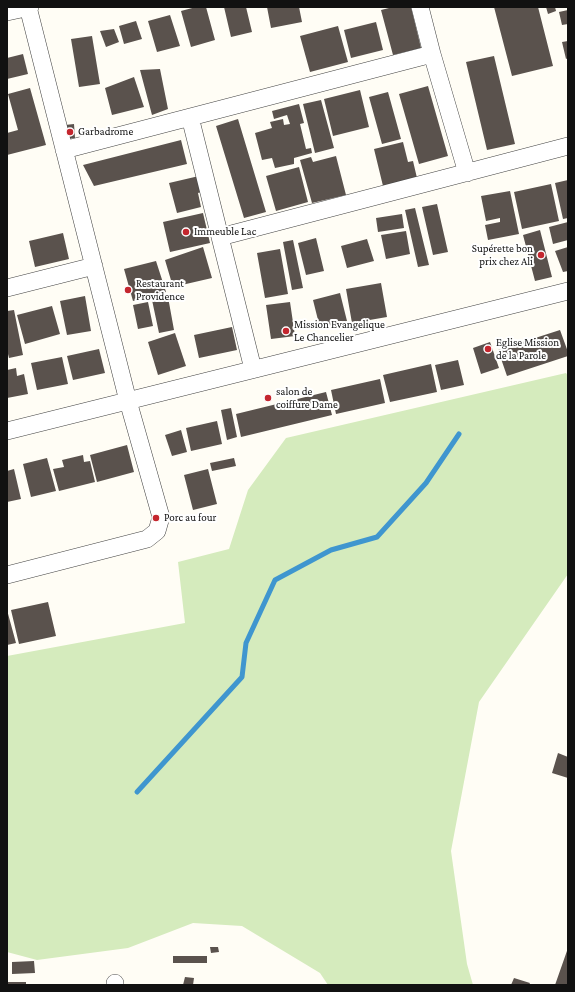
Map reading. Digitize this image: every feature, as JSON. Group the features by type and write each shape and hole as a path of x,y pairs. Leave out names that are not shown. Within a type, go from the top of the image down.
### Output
{"street":[{"path":"7,12 29,7 128,401 162,517 157,532 147,539 7,575"},
{"path":"420,7 466,173"},
{"path":"64,150 432,54"},
{"path":"190,117 253,369"},
{"path":"220,237 568,146"},
{"path":"7,288 94,266"},
{"path":"7,431 568,291"}],"green space":[{"path":"566,373 568,376 568,574 479,702 451,851 467,964 473,985 328,985 320,973 242,926 193,923 128,948 37,960 7,952 7,656 185,623 178,562 229,549 248,490 286,438"}],"building":[{"path":"196,7 206,7 215,40 191,47 181,11"},
{"path":"224,7 246,7 252,32 231,37"},
{"path":"267,7 299,7 302,22 271,28"},
{"path":"393,7 411,7 421,48 393,55 381,10"},
{"path":"494,7 538,7 553,66 512,76"},
{"path":"546,7 555,7 556,11 548,14"},
{"path":"568,10 568,24 562,25 559,12"},
{"path":"170,15 180,46 157,52 148,21"},
{"path":"136,21 142,39 124,44 119,26"},
{"path":"376,22 383,50 351,58 344,30"},
{"path":"338,26 348,62 310,72 300,36"},
{"path":"114,29 119,42 106,47 100,31"},
{"path":"92,36 100,84 79,87 71,39"},
{"path":"568,41 568,58 566,59 562,42"},
{"path":"23,54 28,74 7,79 7,58"},
{"path":"494,56 515,144 487,150 466,62"},
{"path":"160,69 168,109 152,115 140,70"},
{"path":"134,77 144,107 112,115 105,88"},
{"path":"428,86 448,156 419,164 399,94"},
{"path":"30,88 46,145 7,155 7,133 18,130 8,94"},
{"path":"360,90 369,127 333,136 324,99"},
{"path":"388,92 401,139 382,144 369,97"},
{"path":"321,100 334,148 315,153 303,104"},
{"path":"299,104 304,123 300,124 306,149 311,148 312,153 294,158 294,164 275,168 272,158 262,160 255,133 272,128 270,122 283,119 284,125 290,124 287,115 274,119 272,111"},
{"path":"238,119 266,212 244,218 216,126"},
{"path":"74,124 75,138 66,139 65,125"},
{"path":"181,140 187,164 94,186 83,165"},
{"path":"403,142 408,162 413,161 417,178 383,186 374,149"},
{"path":"336,156 346,195 312,203 300,160 311,157 313,162"},
{"path":"299,167 308,202 276,211 266,176"},
{"path":"199,176 204,191 198,193 201,207 177,213 169,183"},
{"path":"568,180 568,218 563,219 555,183"},
{"path":"551,184 559,221 522,229 514,192"},
{"path":"510,191 519,234 488,240 485,225 500,222 500,218 486,221 481,196"},
{"path":"437,204 448,252 433,255 422,207"},
{"path":"415,208 429,265 418,267 405,210"},
{"name":"Immeuble Lac","path":"203,213 210,243 170,252 163,222"},
{"path":"402,214 404,228 378,232 376,218"},
{"path":"568,222 568,240 553,244 549,227"},
{"path":"540,230 552,277 535,281 523,235"},
{"path":"406,231 410,254 386,259 381,235"},
{"path":"63,233 69,259 35,267 29,241"},
{"path":"316,238 324,271 306,275 298,243"},
{"path":"367,239 374,261 347,268 341,246"},
{"path":"293,240 303,288 292,290 283,242"},
{"path":"203,247 212,278 173,287 165,260"},
{"path":"568,247 568,271 563,272 555,251"},
{"path":"280,249 288,294 265,298 257,253"},
{"path":"156,261 166,292 133,301 124,269"},
{"path":"381,283 387,317 352,323 346,289"},
{"path":"340,293 347,321 320,328 313,300"},
{"path":"85,296 91,331 67,335 60,301"},
{"path":"168,297 174,330 159,333 152,300"},
{"path":"148,302 153,326 138,329 133,305"},
{"path":"290,302 295,336 271,339 266,305"},
{"path":"52,306 60,334 25,344 17,315"},
{"path":"14,310 23,355 9,358 7,350 7,311"},
{"path":"232,327 237,350 199,358 194,335"},
{"path":"560,330 568,356 507,376 498,350"},
{"path":"175,333 186,366 158,375 148,342"},
{"path":"490,342 499,368 481,374 473,348"},
{"path":"99,349 105,373 73,380 67,356"},
{"path":"62,357 68,384 37,390 31,363"},
{"path":"458,360 464,385 441,390 435,365"},
{"path":"431,364 437,392 390,402 383,375"},
{"path":"16,368 17,376 24,374 28,394 7,398 7,370"},
{"path":"380,379 385,403 336,414 331,390"},
{"path":"326,392 332,415 241,437 236,414"},
{"path":"231,408 237,437 227,440 221,410"},
{"path":"217,421 222,444 191,451 186,428"},
{"path":"181,430 187,452 172,456 165,435"},
{"path":"127,445 134,472 97,482 90,455"},
{"path":"83,455 84,462 90,461 95,482 59,491 53,469 64,467 62,460"},
{"path":"47,458 56,491 31,497 23,464"},
{"path":"234,458 236,466 212,471 210,463"},
{"path":"14,469 21,499 7,502 7,471"},
{"path":"208,469 217,504 193,510 184,475"},
{"path":"48,602 56,636 19,644 11,610"},
{"path":"7,610 16,643 7,645"},
{"path":"558,753 568,757 568,778 552,773"},
{"path":"210,947 218,947 219,952 211,953"},
{"path":"568,948 568,985 555,985"},
{"path":"173,956 207,956 207,963 173,963"},
{"path":"34,961 35,973 12,974 12,962"},
{"path":"185,977 194,978 193,985 183,985"},
{"path":"514,978 530,983 529,985 511,985"},
{"path":"7,982 26,982 26,985 7,985"}],"waterway":[{"path":"137,792 242,677 246,643 275,580 331,550 377,537 426,483 459,434"}],"place":[{"name":"Garbadrome","path":"70,132"},
{"name":"Immeuble Lac","path":"186,232"},
{"name":"Supérette bon prix chez Ali","path":"541,255"},
{"name":"Restaurant Providence","path":"128,290"},
{"name":"Mission Evangelique Le Chancelier","path":"286,331"},
{"name":"Eglise Mission de la Parole","path":"488,349"},
{"name":"salon de coiffure Dame","path":"268,398"},
{"name":"Porc au four","path":"156,518"}]}
